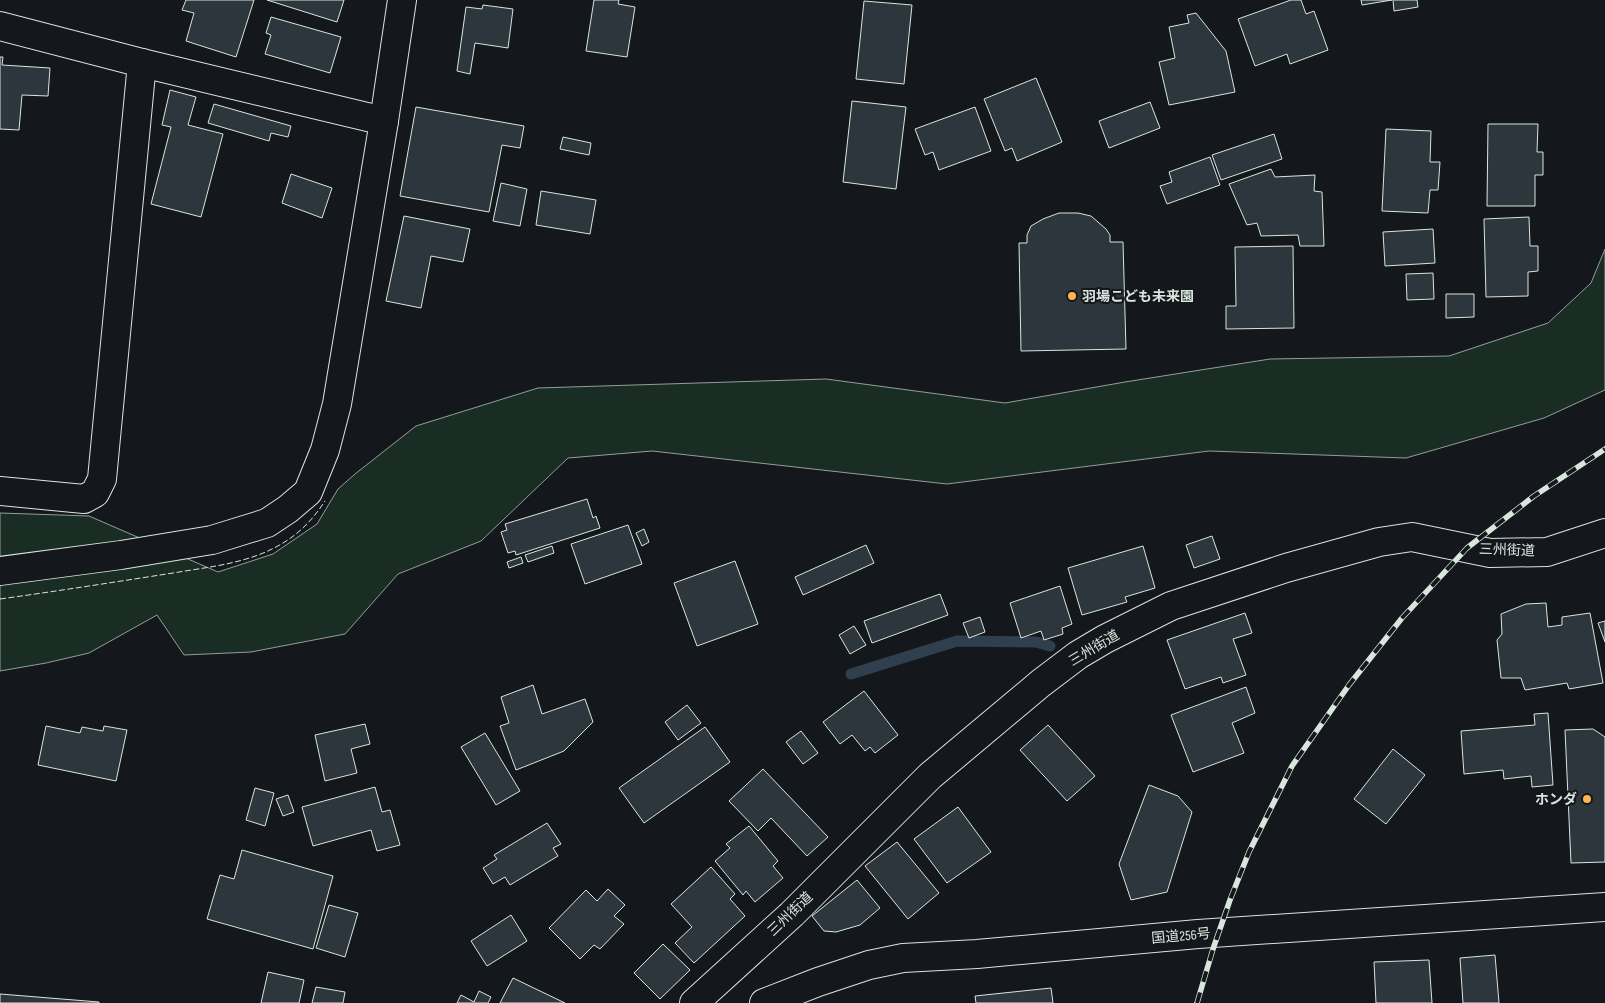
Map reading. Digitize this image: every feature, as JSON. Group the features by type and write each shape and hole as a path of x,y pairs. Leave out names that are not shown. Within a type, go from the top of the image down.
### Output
{"main road":[{"path":"0,571 121,555 212,540 267,523 308,492 325,450 337,404 402,0"},
{"path":"0,26 142,63 384,121"},
{"path":"0,491 84,499 95,493 102,479 142,63"},
{"name":"三州街道","path":"694,1003 792,914 930,776 1041,683 1078,655 1105,639 1171,606 1286,568 1379,542 1412,537 1490,553 1547,552 1605,532"},
{"name":"国道256号","path":"764,1003 869,965 902,958 977,954 1198,934 1605,907"}],"green space":[{"path":"1605,249 1605,390 1544,418 1406,458 1209,451 947,484 652,451 568,458 481,541 398,574 345,634 251,652 184,655 157,615 89,653 0,671 0,513 89,516 218,572 273,554 317,524 338,489 416,426 538,388 826,379 1005,403 1270,359 1449,356 1548,323 1591,283"}],"building":[{"path":"186,0 254,0 236,57 186,41 194,13 182,10"},
{"path":"267,0 344,0 337,22"},
{"path":"594,0 619,0 618,4 635,7 627,57 586,51"},
{"path":"1291,0 1301,0 1306,14 1314,11 1328,50 1290,64 1287,54 1255,66 1238,19"},
{"path":"1361,0 1392,0 1362,5"},
{"path":"1393,0 1417,0 1418,7 1394,11"},
{"path":"864,1 912,5 904,84 856,79"},
{"path":"483,5 513,9 508,48 475,43 470,74 457,71 466,7 482,9"},
{"path":"1196,13 1226,51 1235,92 1169,105 1159,62 1175,58 1169,27 1189,23 1187,15"},
{"path":"271,17 341,37 330,73 265,54 271,35 266,33"},
{"path":"0,57 3,57 2,65 50,68 48,96 22,95 19,130 0,129"},
{"path":"1036,78 1062,142 1017,161 1012,148 1005,151 984,99"},
{"path":"170,90 196,97 188,125 223,134 201,217 151,204 171,127 162,125"},
{"path":"852,101 906,107 896,189 843,182"},
{"path":"1150,102 1160,128 1109,148 1099,121"},
{"path":"214,104 291,126 288,137 271,133 269,141 208,123"},
{"path":"416,107 524,126 520,148 502,145 489,212 400,196"},
{"path":"975,107 991,151 939,170 933,152 925,155 915,129"},
{"path":"1488,124 1538,124 1537,152 1543,152 1543,175 1535,175 1535,206 1487,206"},
{"path":"1386,129 1431,131 1430,162 1440,162 1438,190 1430,190 1428,213 1382,211"},
{"path":"1274,134 1282,159 1221,180 1212,155"},
{"path":"563,137 591,143 589,155 560,149"},
{"path":"1210,157 1220,185 1167,204 1160,186 1172,182 1169,172"},
{"path":"1271,169 1275,177 1315,175 1314,191 1322,192 1324,246 1300,246 1298,235 1261,236 1257,223 1247,225 1229,184"},
{"path":"291,174 332,188 322,218 282,203"},
{"path":"501,183 527,189 520,226 493,221"},
{"path":"541,191 596,200 590,234 536,225"},
{"name":"羽場こども未来園","path":"1059,213 1078,213 1091,216 1106,229 1110,235 1110,242 1123,242 1126,349 1021,351 1019,243 1027,243 1027,235 1031,226"},
{"path":"404,216 470,229 463,262 431,256 421,308 386,301"},
{"path":"1529,217 1530,246 1538,246 1538,271 1528,272 1528,296 1486,297 1484,219"},
{"path":"1433,229 1435,263 1385,266 1383,232"},
{"path":"1293,246 1294,328 1226,329 1226,306 1236,306 1235,247"},
{"path":"1433,273 1434,299 1407,300 1406,274"},
{"path":"1446,294 1474,294 1474,317 1446,318"},
{"path":"587,499 593,518 596,516 600,528 516,555 515,551 508,553 501,532 507,530 505,524"},
{"path":"628,525 642,564 585,584 571,544"},
{"path":"644,529 649,542 642,546 636,533"},
{"path":"1212,536 1220,559 1194,568 1186,545"},
{"path":"866,545 874,563 803,595 795,577"},
{"path":"552,546 554,553 528,562 525,555"},
{"path":"1143,546 1155,588 1125,597 1127,602 1082,615 1068,568"},
{"path":"521,557 523,563 509,568 507,562"},
{"path":"735,561 758,624 697,646 674,583"},
{"path":"1060,586 1072,624 1062,628 1063,634 1044,640 1041,631 1021,638 1010,603"},
{"path":"940,594 948,615 872,643 864,621"},
{"path":"1546,603 1548,627 1562,625 1562,617 1590,613 1603,683 1569,689 1567,683 1525,690 1521,678 1501,678 1497,640 1502,634 1501,614 1526,604"},
{"path":"1245,613 1252,633 1233,639 1246,675 1223,683 1221,677 1185,689 1167,640"},
{"path":"980,617 985,632 969,638 963,623"},
{"path":"1605,621 1605,642 1598,623"},
{"path":"854,626 866,645 850,654 839,635"},
{"path":"533,685 542,714 585,699 593,722 564,751 516,770 500,726 509,723 501,697"},
{"path":"1246,687 1255,713 1232,723 1244,753 1193,772 1171,715"},
{"path":"864,691 898,735 875,753 870,747 865,751 852,735 840,744 823,722"},
{"path":"687,705 701,723 678,740 665,722"},
{"path":"1548,713 1553,785 1532,787 1531,776 1504,779 1503,770 1464,774 1461,731 1535,725 1534,714"},
{"path":"365,724 370,744 351,749 357,773 325,781 315,735"},
{"path":"1048,725 1095,776 1067,801 1020,750"},
{"path":"46,726 80,733 82,727 103,731 104,726 127,730 116,781 38,765"},
{"path":"705,727 730,762 644,823 619,788"},
{"name":"ホンダ","path":"1593,729 1605,737 1605,862 1571,863 1565,730"},
{"path":"801,731 818,753 803,764 786,742"},
{"path":"485,733 520,791 496,805 461,747"},
{"path":"1393,749 1425,775 1386,824 1354,799"},
{"path":"763,769 828,837 807,856 771,818 758,831 729,801"},
{"path":"1149,785 1178,796 1192,812 1167,892 1131,900 1119,864"},
{"path":"375,787 382,812 390,810 400,845 377,851 371,830 313,846 302,807"},
{"path":"255,788 274,793 265,826 246,820"},
{"path":"288,795 294,812 283,816 276,799"},
{"path":"958,807 991,852 947,883 914,839"},
{"path":"547,823 561,844 553,848 558,856 510,885 505,877 493,884 483,868 497,859 494,855"},
{"path":"749,826 778,861 773,866 783,878 755,902 746,891 743,895 715,861 730,848 726,844"},
{"path":"897,842 939,893 908,919 865,866"},
{"path":"242,850 333,876 313,949 207,919 220,875 234,879"},
{"path":"711,867 735,894 730,899 745,916 694,963 675,943 692,927 671,904"},
{"path":"857,880 880,908 860,925 836,932 824,931 812,916"},
{"path":"608,889 625,905 614,916 624,924 600,949 594,945 580,959 549,928 586,890 597,901"},
{"path":"329,905 358,913 345,957 316,948"},
{"path":"511,915 527,941 487,966 471,941"},
{"path":"663,944 690,970 660,999 634,973"},
{"path":"1495,955 1499,1003 1463,1003 1460,958"},
{"path":"1429,960 1432,1003 1376,1003 1374,962"},
{"path":"268,972 304,980 299,1003 261,1003"},
{"path":"513,978 565,1003 500,1003"},
{"path":"316,987 345,992 343,1003 312,1003"},
{"path":"1051,988 1053,1003 976,1003 975,996"},
{"path":"479,991 491,997 488,1003 457,1003 461,995 474,1002"},
{"path":"0,994 99,1002 99,1003 0,1003"}],"waterway":[{"path":"851,674 957,641 1036,642 1050,646"}],"railway":[{"path":"1197,1003 1213,949 1249,852 1292,766 1349,685 1402,618 1467,548 1534,496 1605,449"}],"fence":[{"path":"0,599 213,567 239,561 264,553 291,538 315,515 325,501"}],"place":[{"name":"羽場こども未来園","path":"1072,296"},
{"name":"ホンダ","path":"1587,799"}]}
